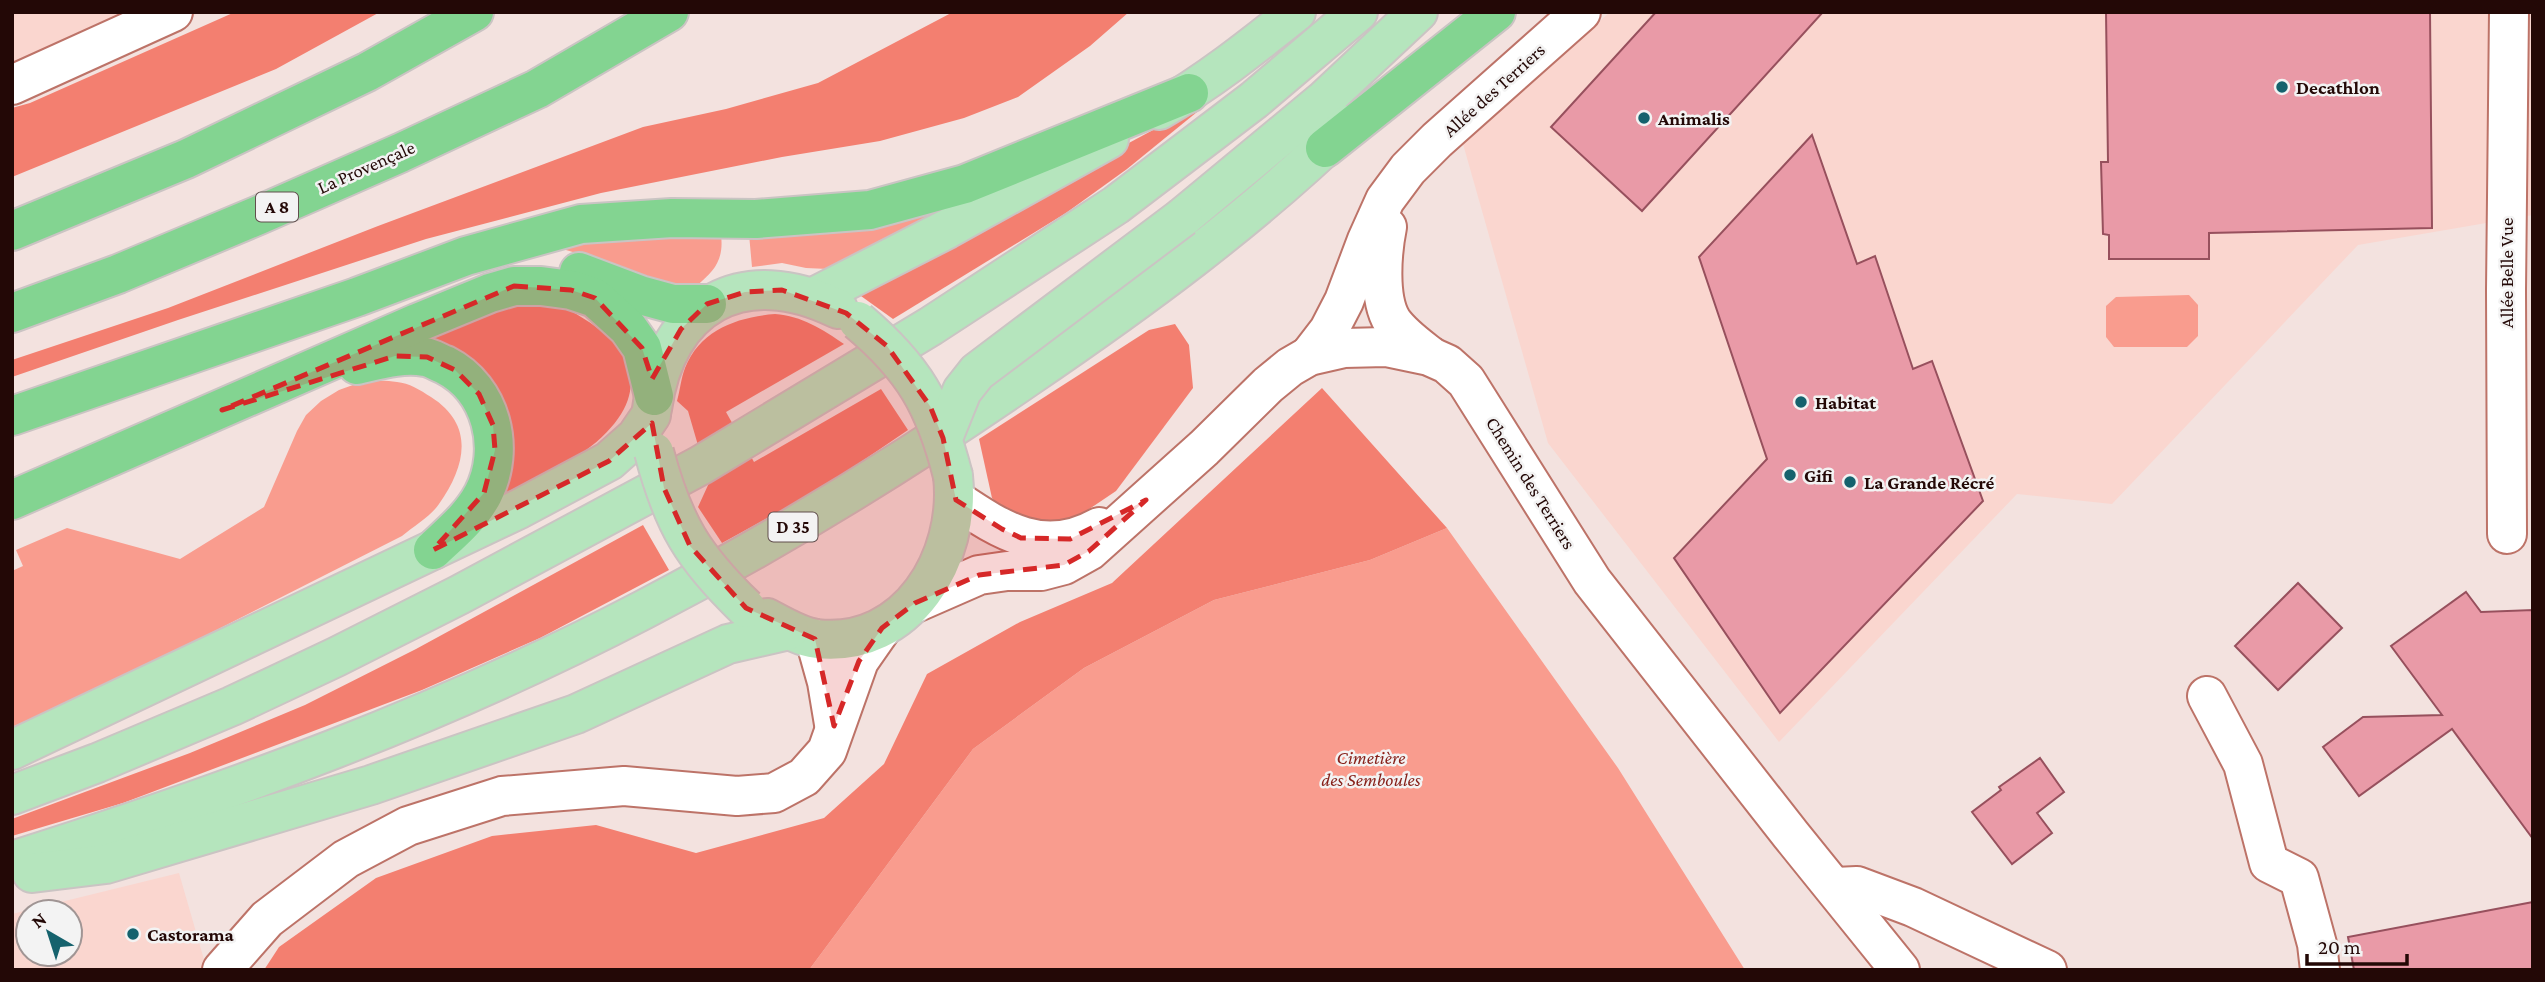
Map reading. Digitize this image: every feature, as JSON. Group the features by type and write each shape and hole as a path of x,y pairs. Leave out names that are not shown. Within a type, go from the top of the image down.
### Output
{"highway":[{"path":"12,231 186,159 367,72 474,12"},
{"name":"La Provençale","path":"12,313 118,274 400,153 537,89 669,12"},
{"path":"1325,148 1496,12"},
{"path":"12,416 358,297 466,256 581,224 672,218 756,219 870,210 965,184 1189,93"},
{"path":"358,297 519,264 552,265 584,273 640,295 673,304 707,304"},
{"path":"12,500 417,323 514,286 572,290 595,298 628,328 642,348 653,421"},
{"path":"222,410 333,371 395,356 427,357 455,370 479,394 493,425 495,450 484,493 468,517 433,550"}],"main road":[{"path":"814,298 958,223 1189,93 1297,12"},
{"path":"12,795 208,717 324,663 459,595 701,465 931,326 1116,205 1254,100 1358,12"},
{"path":"943,438 962,391 977,372 1183,217 1323,101 1418,12"},
{"name":"D 35","path":"12,861 131,824 254,780 438,706 655,604 858,489 969,418 1107,323 1206,248 1325,148 1466,12"},
{"path":"12,875 106,864 371,785 576,714 728,644 802,634 857,638 882,628 915,603 934,575 953,524 954,488 943,438 930,406 887,346 858,321 814,298 782,290 745,292 707,304 681,329 663,359 653,421 668,499 690,546 704,565 747,607 802,634"},
{"path":"12,750 519,509 609,461 653,421"}],"street":[{"path":"12,85 173,12"},
{"name":"Allée des Terriers","path":"1326,352 1328,330 1344,300 1367,240 1385,200 1408,169 1581,12"},
{"name":"Allée Belle Vue","path":"2507,534 2509,12"},
{"name":"Allée des Terriers","path":"1408,169 1390,213 1381,275 1390,317 1401,333 1429,356"},
{"path":"915,603 979,575 1007,571 1041,571 1064,565 1089,551 1290,367 1363,340 1390,317"},
{"name":"Chemin des Terriers","path":"1326,352 1386,347 1429,356 1447,364 1466,380 1592,581 1900,970"},
{"path":"954,488 1021,538 1049,541 1070,539 1093,531 1146,500"},
{"path":"222,970 267,919 346,859 408,827 502,796 624,786 737,796 774,793 804,777 827,751 859,661 882,628"},
{"path":"802,634 827,682 834,726"},
{"path":"2207,696 2243,764 2269,863 2299,878 2317,944 2319,970"},
{"path":"1835,887 1857,886 1913,907 2047,970"}],"highlighted area":[{"path":"514,286 571,290 595,298 642,348 652,379 681,329 707,304 745,292 782,290 846,313 887,346 930,406 943,438 956,500 1002,529 1021,538 1070,539 1146,500 1089,551 1064,565 979,575 915,603 882,628 859,661 834,726 815,639 746,608 690,546 664,488 652,423 609,461 433,550 484,493 495,450 493,425 479,394 455,370 427,357 395,356 222,410"}],"shaded area":[{"path":"12,12 201,12 12,95"},
{"path":"235,12 380,12 276,69 12,177 12,108 30,103"},
{"path":"953,12 1129,12 1090,46 1018,97 964,118 880,141 782,157 601,193 426,239 12,377 12,360 168,308 643,127 726,109 818,83"},
{"path":"1610,12 2533,12 2533,215 2358,245 2112,504 2017,494 1779,742 1548,443 1463,144"},
{"path":"1192,109 1197,112 1127,169 1066,213 893,319 854,291"},
{"path":"550,301 603,332 619,350 629,369 630,390 623,411 606,433 578,456 497,500 510,447 403,340 475,308"},
{"path":"775,314 803,320 844,344 726,412 754,462 881,389 908,430 824,487 722,543 698,507 709,483 688,411 677,401 685,368 700,344 710,335 734,322"},
{"path":"1175,324 1189,345 1193,388 1116,491 1073,520 1033,527 1005,513 992,498 979,439 1149,330"},
{"path":"1322,388 1447,528 1370,560 1214,600 1084,668 973,749 809,970 264,970 279,947 376,878 492,836 596,825 696,853 824,818 884,764 927,674 1020,622 1112,583"},
{"path":"643,525 669,570 540,638 422,690 123,803 12,836 12,819 190,753 305,705 416,649"},
{"name":"Castorama","path":"179,873 207,970 12,970 12,914 14,968 84,968 84,898 77,898"}],"green space":[{"path":"977,195 828,269 782,263 752,267 749,234"},
{"path":"721,235 721,251 717,264 696,286 660,281 558,248 610,237"},
{"path":"2189,295 2198,305 2198,336 2187,347 2114,347 2106,337 2106,306 2116,297"},
{"path":"364,381 393,381 410,385 431,397 455,420 462,447 460,461 448,490 432,513 402,536 98,690 12,727 12,571 23,566 16,550 67,528 180,559 264,507 306,415 321,401 339,390"},
{"name":"Cimetière des Semboules","path":"1447,528 1618,768 1745,970 809,970 973,749 1084,668 1214,600 1370,560"}],"building":[{"name":"Animalis","path":"1656,12 1823,12 1642,211 1551,127"},
{"name":"Decathlon","path":"2106,12 2430,12 2432,228 2209,233 2209,259 2109,259 2109,235 2103,234 2101,162 2108,162"},
{"path":"1812,135 1857,264 1875,256 1913,369 1932,361 1983,501 1780,713 1674,558 1767,459 1699,257"},
{"path":"2298,583 2342,628 2278,690 2235,646"},
{"path":"2466,592 2481,612 2533,610 2533,839 2452,729 2359,796 2323,747 2363,717 2442,715 2391,646"},
{"path":"2040,758 2064,792 2037,813 2052,833 2012,864 1972,812 2001,790 1999,787"},
{"path":"2533,902 2533,970 2354,970 2348,937"}],"place":[{"name":"Decathlon","path":"2282,87"},
{"name":"Animalis","path":"1644,118"},
{"name":"Habitat","path":"1801,402"},
{"name":"Gifi","path":"1790,475"},
{"name":"La Grande Récré","path":"1850,482"},
{"name":"Castorama","path":"133,934"}]}
